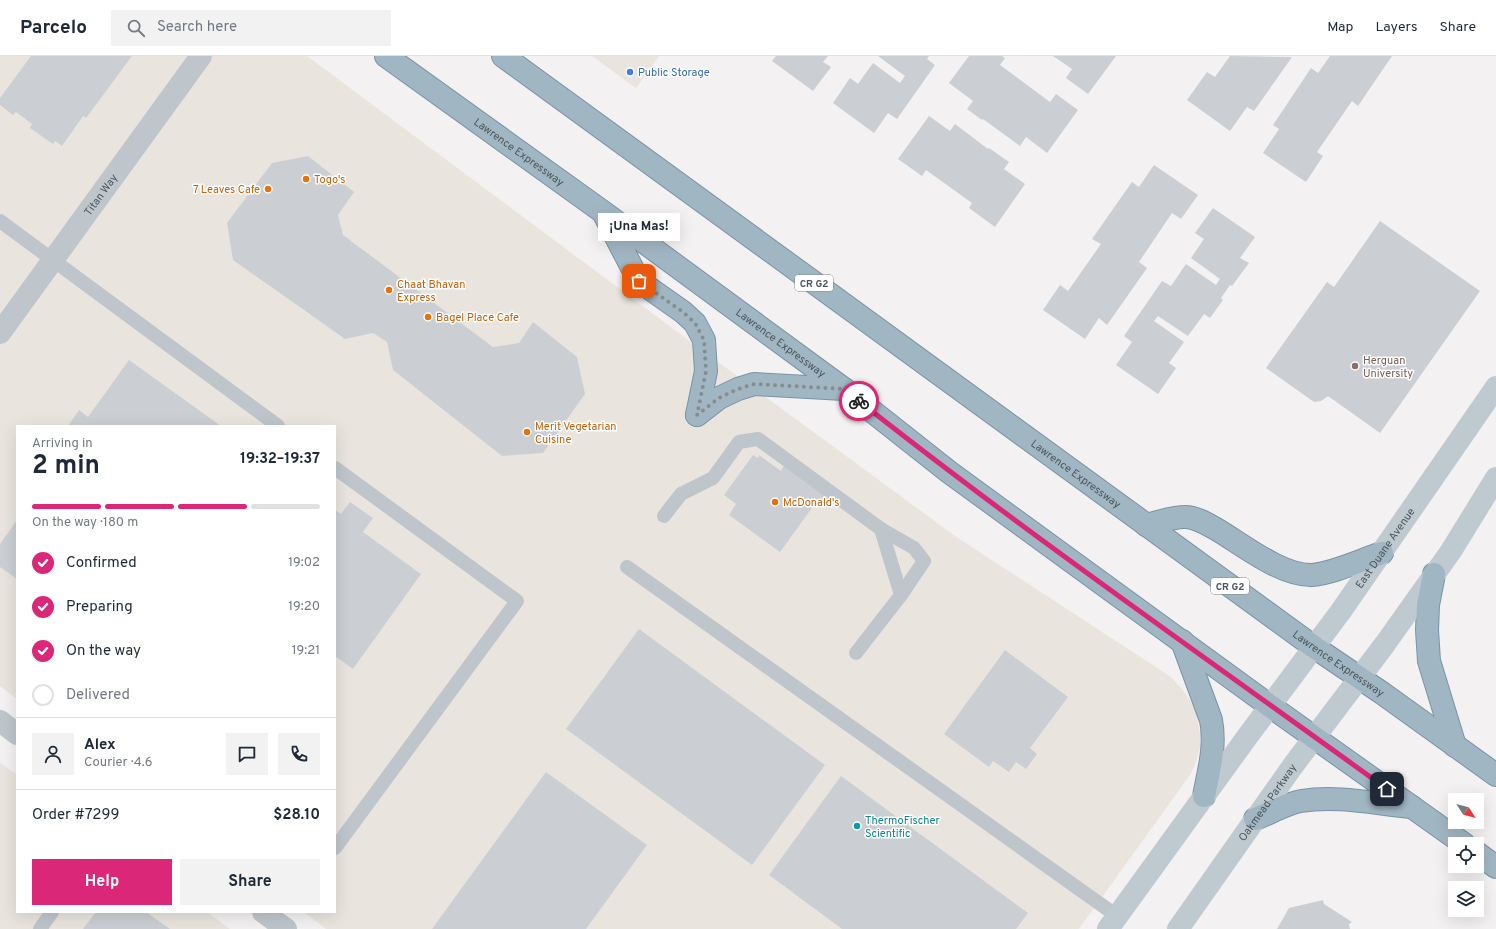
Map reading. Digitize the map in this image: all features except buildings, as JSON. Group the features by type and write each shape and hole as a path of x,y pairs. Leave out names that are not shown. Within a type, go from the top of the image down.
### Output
{"highway":[{"name":"Lawrence Expressway","path":"386,56 603,212 844,389 956,476 1182,642 1454,837"},
{"name":"Lawrence Expressway","path":"503,56 1314,648 1360,678 1496,775"},
{"path":"603,212 639,281 683,312 695,323 704,340 706,371 697,415 719,398 738,389 754,384 844,389"},
{"path":"1146,525 1186,517 1202,521 1231,538 1260,558 1282,567 1307,574 1328,572 1382,552"},
{"path":"1434,574 1428,611 1427,641 1429,661 1455,746"},
{"path":"1182,642 1213,731 1213,751 1204,796"},
{"path":"1256,819 1300,801 1340,799 1413,807"},
{"path":"1484,858 1496,867"}],"main road":[{"name":"East Duane Avenue","path":"1270,706 1341,611 1496,387"},
{"path":"1360,678 1450,551 1496,478"},
{"name":"Oakmead Parkway","path":"1178,929 1315,737 1360,678"},
{"path":"1113,922 1270,706"}],"street":[{"name":"Titan Way","path":"0,333 201,56"},
{"path":"0,721 16,733"}],"lane":[{"path":"0,222 277,425"},
{"path":"664,516 681,494 713,478 739,442 758,439 881,529 914,548 924,562 856,653"},
{"path":"336,469 517,601 336,847"},
{"path":"881,529 900,595"},
{"path":"627,567 1113,922"},
{"path":"40,929 51,913"}],"shaded area":[{"path":"0,56 307,56 691,342 955,536 1171,677 1183,690 1193,705 1200,735 1200,747 1196,762 1190,775 1079,929 326,929 305,913 336,913 336,425 16,425 16,698 0,686"},
{"name":"Public Storage","path":"592,56 659,56 636,88"},
{"path":"0,763 16,774 16,913 208,913 230,929 0,929"}],"way so far":[{"path":"639,281 683,312 695,323 704,340 706,371 697,415 719,398 738,389 754,384 844,389 859,401"}],"place":[{"name":"Public Storage","path":"630,72"},
{"name":"Togo's","path":"306,179"},
{"name":"7 Leaves Cafe","path":"268,189"},
{"name":"¡Una Mas!","path":"639,281"},
{"name":"Chaat Bhavan Express","path":"389,290"},
{"name":"Bagel Place Cafe","path":"428,317"},
{"name":"Herguan University","path":"1355,366"},
{"name":"Merit Vegetarian Cuisine","path":"527,432"},
{"name":"McDonald's","path":"775,502"},
{"name":"ThermoFischer Scientific","path":"857,826"}],"route":[{"path":"859,401 937,463 1387,789"}]}
